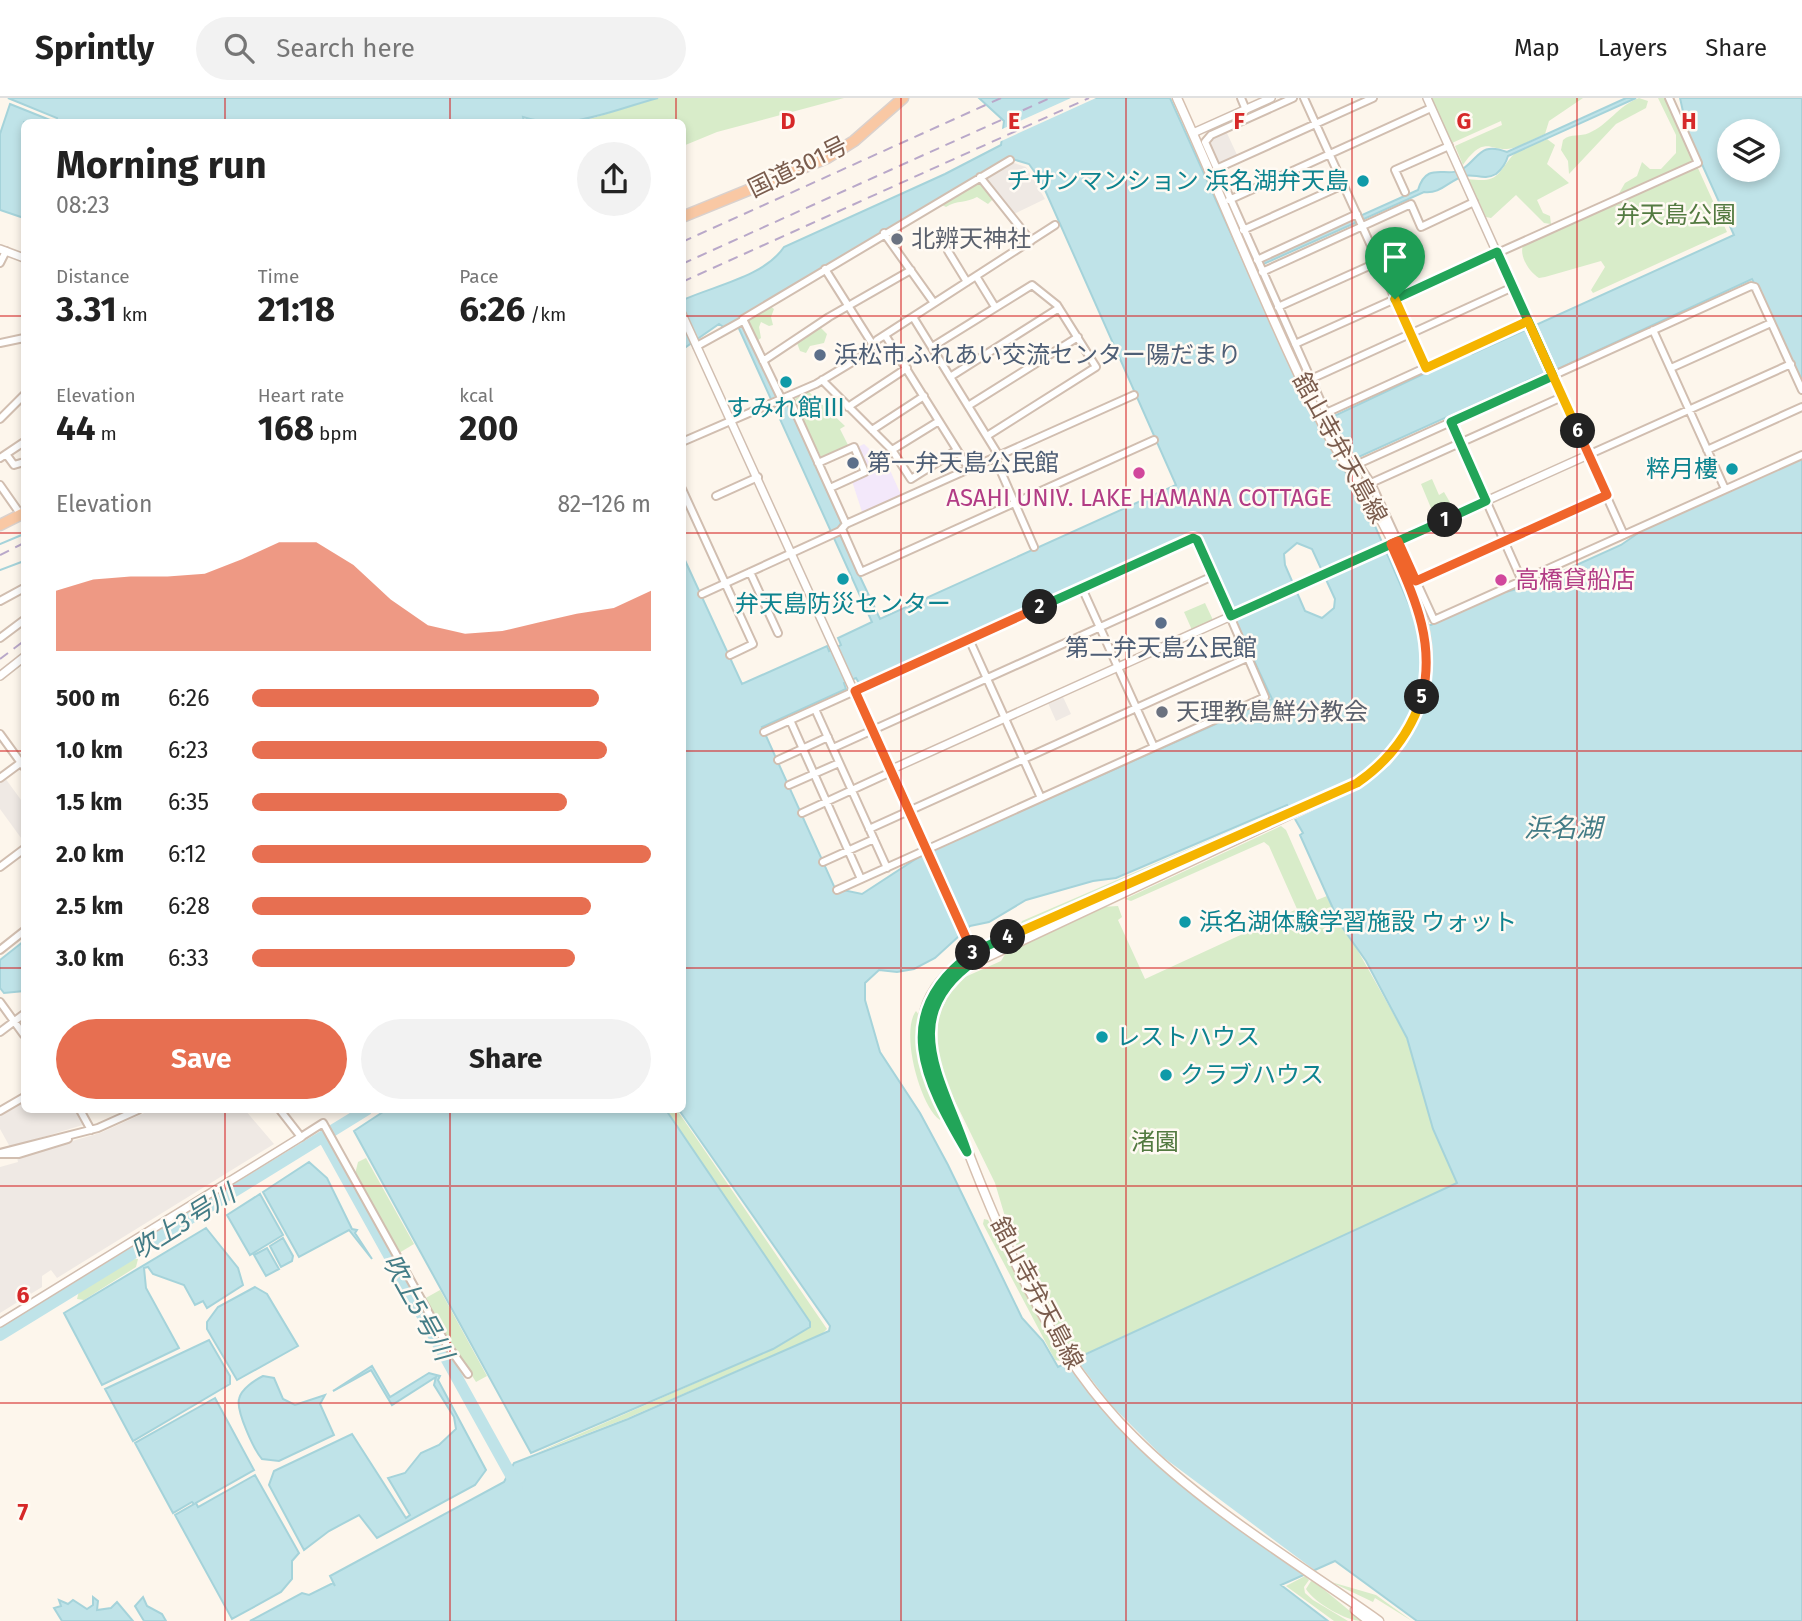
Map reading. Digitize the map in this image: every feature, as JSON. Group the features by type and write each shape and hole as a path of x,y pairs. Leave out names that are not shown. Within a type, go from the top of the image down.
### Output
{"highway":[{"name":"国道301号","path":"686,215 827,158 853,142 903,98"},
{"path":"0,525 21,515"}],"main road":[{"name":"舘山寺弁天島線","path":"1177,98 1255,262 1319,419 1366,494 1391,544 1423,624 1427,650 1424,686 1418,709 1401,741 1385,760 1357,783 973,954 930,1008 929,1031 933,1064 967,1152 1026,1281 1071,1361 1107,1409 1145,1448 1201,1494 1368,1620"},
{"name":"舘山寺弁天島線","path":"1315,1578 1379,1621"}],"street":[{"path":"1241,98 1246,110"},
{"path":"1193,133 1271,98"},
{"path":"1293,98 1207,138 1205,145 1255,262 1357,215"},
{"path":"1304,98 1426,368"},
{"path":"1216,169 1373,98"},
{"path":"1427,98 1624,535"},
{"path":"1295,344 1698,163 1669,98"},
{"path":"1229,200 1432,108"},
{"path":"1405,192 1395,170 1449,146"},
{"path":"696,344 741,322 884,233 1010,160"},
{"path":"980,177 1031,241"},
{"path":"1243,230 1343,185"},
{"path":"1474,202 1421,227 1411,204 1259,272 1278,307 1326,413 1529,322"},
{"path":"686,440 822,380 869,352 885,335 1055,225"},
{"path":"884,233 934,303"},
{"path":"0,263 3,250 21,257"},
{"path":"948,251 967,282"},
{"path":"1278,307 1378,262"},
{"path":"825,269 873,345"},
{"path":"763,361 829,317 849,308 911,270"},
{"path":"976,276 995,307"},
{"path":"932,347 1032,285 1059,308 1078,337 1096,367 987,436"},
{"path":"1802,390 1752,286 1358,464 1371,483 1391,544 1416,581 1434,620 1802,455"},
{"path":"1311,379 1513,287"},
{"path":"950,377 1059,308"},
{"path":"913,317 987,436 1034,547"},
{"path":"741,322 780,399 818,463 861,572 1154,440"},
{"path":"686,323 973,954"},
{"path":"1671,368 1771,323"},
{"path":"1653,330 1725,489"},
{"path":"885,335 969,469"},
{"path":"968,406 1078,337"},
{"path":"0,342 21,338"},
{"path":"802,813 1118,667 1791,364"},
{"path":"848,407 906,368"},
{"path":"822,380 892,450 911,479 957,450"},
{"path":"702,594 1134,395"},
{"path":"872,430 924,396"},
{"path":"1371,483 1562,397"},
{"path":"0,419 21,398"},
{"path":"1707,450 1802,407"},
{"path":"892,450 939,421"},
{"path":"1451,422 1522,580"},
{"path":"21,444 3,456 14,466 21,463"},
{"path":"818,463 857,445 865,472 830,488"},
{"path":"716,496 758,477"},
{"path":"0,485 21,511"},
{"path":"1416,581 1607,495"},
{"path":"686,498 753,644 730,655"},
{"path":"764,732 1193,538 1197,540 1250,657 1265,697 837,890"},
{"path":"750,572 778,633"},
{"path":"833,748 1213,576"},
{"path":"1083,588 1154,747"},
{"path":"0,601 21,590"},
{"path":"0,638 21,622"},
{"path":"969,639 1041,798"},
{"path":"869,829 1250,657"},
{"path":"0,676 21,659"},
{"path":"815,709 887,868"},
{"path":"790,720 861,879"},
{"path":"0,734 21,760"},
{"path":"778,760 828,737"},
{"path":"789,786 839,763"},
{"path":"0,778 21,764"},
{"path":"823,862 874,839"},
{"path":"0,867 21,851"},
{"path":"0,950 21,933"},
{"path":"0,1002 21,1031"},
{"path":"0,1032 21,1016"},
{"path":"0,1111 21,1099"},
{"path":"82,1113 91,1130"},
{"path":"0,1153 53,1137 91,1130 131,1113"},
{"path":"282,1113 300,1137"},
{"path":"0,1323 323,1123 444,1342 468,1374"}],"shaded area":[{"path":"1226,131 1238,157 1218,167 1207,143"},
{"path":"1011,162 1026,167 1045,199 1014,214 983,177"},
{"path":"864,444 889,468 902,497 863,515 852,481 868,473 856,448"},
{"path":"1063,697 1071,714 1056,721 1048,703"},
{"path":"5,778 21,800 21,838 0,809 0,782"},
{"path":"21,1102 21,1113 79,1113 86,1124 10,1147 0,1129 0,1114"},
{"path":"144,1113 248,1113 274,1144 57,1278 51,1270 42,1276 42,1287 0,1313 0,1167 18,1162 17,1157 100,1133"}],"green space":[{"path":"658,98 844,98 717,132 686,145 686,119 590,119"},
{"path":"1431,98 1583,98 1549,121 1545,134 1513,148 1488,146 1477,149 1463,165 1455,146 1502,125 1501,121 1452,143"},
{"path":"1639,98 1648,101 1646,108 1616,124 1569,174 1568,161 1561,150 1563,140 1596,129 1625,105"},
{"path":"1658,98 1667,98 1694,160 1618,195 1625,183 1637,176 1642,162 1650,169 1661,169 1676,153 1676,135"},
{"path":"1547,139 1555,145 1547,164 1569,183 1537,200 1543,213 1550,216 1551,224 1544,223 1516,195 1491,218 1486,217 1468,179 1491,179 1515,153"},
{"name":"弁天島公園","path":"1697,166 1727,232 1593,293 1591,290 1605,267 1601,261 1539,278 1526,263 1522,254 1523,245"},
{"path":"980,181 994,198 988,204 977,197 946,207 942,205"},
{"path":"770,306 774,309 771,317 773,325 761,322 761,338 757,341 747,321"},
{"path":"820,327 827,334 824,343 810,346 806,353 800,351 797,343"},
{"path":"808,391 845,426 840,429 849,447 822,459 793,400"},
{"path":"1432,479 1439,495 1444,492 1455,511 1436,520 1421,484"},
{"path":"1205,603 1213,620 1192,630 1184,612"},
{"path":"1282,809 1283,812 1020,926 1022,921"},
{"name":"渚園","path":"1281,826 1286,830 1317,900 1327,896 1407,1038 1433,1129 1458,1183 1076,1358 1055,1324 1009,1230 995,1183 949,1089 937,1055 938,1017 948,996 965,977 1001,961 1007,951 1101,907 1118,906 1122,917 1118,920 1145,979 1297,909 1269,846 1264,842 1131,901 1125,899"},
{"path":"916,1011 919,1015 918,1058 941,1115 940,1120 926,1100 914,1068 910,1035"},
{"path":"668,1113 679,1113 827,1329 822,1334 625,1419 536,1453 773,1349 810,1327 810,1322"},
{"path":"366,1158 414,1244 399,1253 355,1174 358,1162"},
{"path":"984,1219 988,1220 1061,1356 1060,1361 1055,1360 983,1224"},
{"path":"131,1259 138,1259 136,1267 84,1300 77,1299 79,1291"},
{"path":"440,1290 487,1376 476,1382 424,1299"},
{"path":"1305,1576 1309,1580 1304,1587 1305,1593 1348,1621 1334,1621 1286,1586"},
{"path":"1311,1581 1362,1621 1340,1615 1316,1600 1306,1589"},
{"path":"1331,1582 1376,1595 1412,1621 1375,1598 1373,1602"}],"water":[{"path":"8,98 658,98 585,119 57,118"},
{"name":"浜名湖","path":"979,98 1170,98 1246,267 1418,190 1427,175 1458,171 1486,150 1498,149 1507,152 1626,98 1636,98 1508,156 1502,168 1492,176 1464,176 1440,189 1424,192 1248,271 1315,421 1326,415 1328,419 1470,352 1472,354 1523,331 1521,327 1534,321 1536,325 1734,235 1682,120 1684,116 1680,98 1802,98 1802,381 1752,279 1543,376 1542,374 1354,459 1355,462 1344,470 1365,503 1418,625 1431,625 1501,593 1530,586 1621,545 1644,529 1802,458 1802,1621 1417,1621 1335,1561 1281,1585 1328,1621 250,1621 302,1593 309,1595 333,1583 335,1586 330,1576 504,1482 514,1463 628,1419 829,1331 830,1326 681,1113 686,1113 686,563 742,684 827,646 829,651 841,645 838,638 872,622 736,322 725,328 719,324 686,347 686,299 737,280 764,266 784,247 945,174 1001,145 1004,121","holes":["1009,158 1029,164 1041,181 1176,485 880,619 838,530 841,522 787,402 781,402 741,317","1194,532 1272,699 922,855 862,894 843,890 837,893 762,727 846,689 844,683 856,678 859,683","1297,543 1312,549 1335,599 1334,608 1322,618 1305,611 1285,565 1284,554","1287,805 1303,833 1300,835 1340,924 1366,961 1407,1038 1433,1129 1457,1183 1058,1367 1043,1341 1022,1318 948,1165 920,1113 880,1052 865,1000 865,983 879,970 897,972 914,969 935,958 970,926 989,922 1026,900 1093,881 1116,878"]},
{"path":"10,104 48,119 21,119 21,217 0,210 0,134"},
{"path":"21,943 21,991 4,993 0,988 0,960"},
{"path":"381,1113 668,1113 810,1322 810,1327 773,1349 531,1453 354,1131"},
{"path":"309,1162 327,1178 352,1229 357,1230 355,1233 372,1259 349,1230 299,1257 263,1192"},
{"path":"260,1194 283,1235 250,1255 227,1215"},
{"path":"206,1228 238,1268 243,1285 207,1308 203,1301 195,1305 184,1285 153,1274 148,1267 144,1268 146,1288 179,1348 102,1385 64,1313"},
{"path":"283,1238 293,1256 292,1261 281,1267 270,1246"},
{"path":"267,1248 279,1269 266,1276 254,1255"},
{"path":"255,1287 267,1294 298,1346 237,1380 207,1329 207,1322 218,1307"},
{"path":"209,1340 230,1376 230,1384 133,1441 105,1389"},
{"path":"372,1366 390,1397 429,1373 440,1376 438,1380 486,1470 475,1485 377,1538 359,1515 329,1531 304,1550 269,1485 274,1471 352,1434 406,1518 410,1515 388,1478 405,1473 421,1453 439,1445 456,1429 454,1417 434,1385 436,1377 392,1405 371,1370 333,1391"},
{"path":"263,1376 274,1378 283,1399 295,1405 325,1395 320,1404 334,1435 279,1461 262,1459 246,1430 239,1399 252,1382"},
{"path":"215,1398 254,1470 196,1503 198,1507 255,1475 299,1553 292,1561 292,1579 281,1592 232,1619 175,1515 194,1504 192,1502 173,1513 135,1443"},
{"path":"93,1597 98,1601 97,1610 111,1608 117,1602 133,1621 62,1621 54,1608 61,1606 59,1600 68,1604 73,1600 87,1609 93,1605"},
{"path":"143,1597 147,1606 162,1614 166,1621 144,1621 135,1606"}],"pier":[{"path":"1071,98 1096,98 997,143 1000,130"},
{"path":"1429,622 1433,650 1430,688 1418,723 1406,745 1390,765 1360,788 1293,820 1289,810 1355,779 1373,765 1397,739 1413,708 1420,685 1422,651 1419,625"},
{"path":"1075,1358 1111,1405 1163,1457 1317,1572 1305,1576 1157,1465 1093,1398 1067,1363"}],"waterway":[{"path":"0,544 21,535"},
{"path":"0,570 21,562"},
{"path":"4,677 21,664"},
{"path":"0,740 10,753"},
{"path":"0,1008 9,1020"},
{"path":"278,1113 293,1132"},
{"name":"吹上3号川","path":"0,1335 361,1113"},
{"name":"吹上3号川","path":"348,1117 350,1121"},
{"name":"吹上5号川","path":"324,1138 517,1486"}],"railway":[{"path":"686,240 1001,98"},
{"path":"686,262 1050,98"},
{"path":"686,280 1089,98"},
{"path":"0,555 21,544"},
{"path":"0,659 21,643"}],"place":[{"name":"チサンマンション 浜名湖弁天島","path":"1363,181"},
{"name":"北辨天神社","path":"897,239"},
{"name":"浜松市ふれあい交流センター陽だまり","path":"820,355"},
{"name":"すみれ館Ⅲ","path":"786,382"},
{"name":"第一弁天島公民館","path":"853,463"},
{"name":"粹月樓","path":"1732,469"},
{"name":"ASAHI UNIV. LAKE HAMANA COTTAGE","path":"1139,473"},
{"name":"弁天島防災センター","path":"843,579"},
{"name":"高橋貸船店","path":"1501,580"},
{"name":"第二弁天島公民館","path":"1161,623"},
{"name":"天理教島鮮分教会","path":"1162,712"},
{"name":"浜名湖体験学習施設 ウォット","path":"1185,922"},
{"name":"レストハウス","path":"1102,1037"},
{"name":"クラブハウス","path":"1166,1075"}],"route":[{"path":"1395,299 1426,368 1528,321 1607,495 1416,581 1398,541 1391,544 1416,600 1426,638 1427,662 1418,709 1407,731 1385,760 1346,789 1175,861 980,949 973,953 971,954 963,960 949,973 931,996 924,1013 922,1049 931,1083 967,1152 935,1072 929,1031 938,1000 954,978 976,960 973,953 971,948 855,691 1193,538 1197,540 1231,616 1486,501 1451,422 1553,376 1497,252 1395,299"}]}
